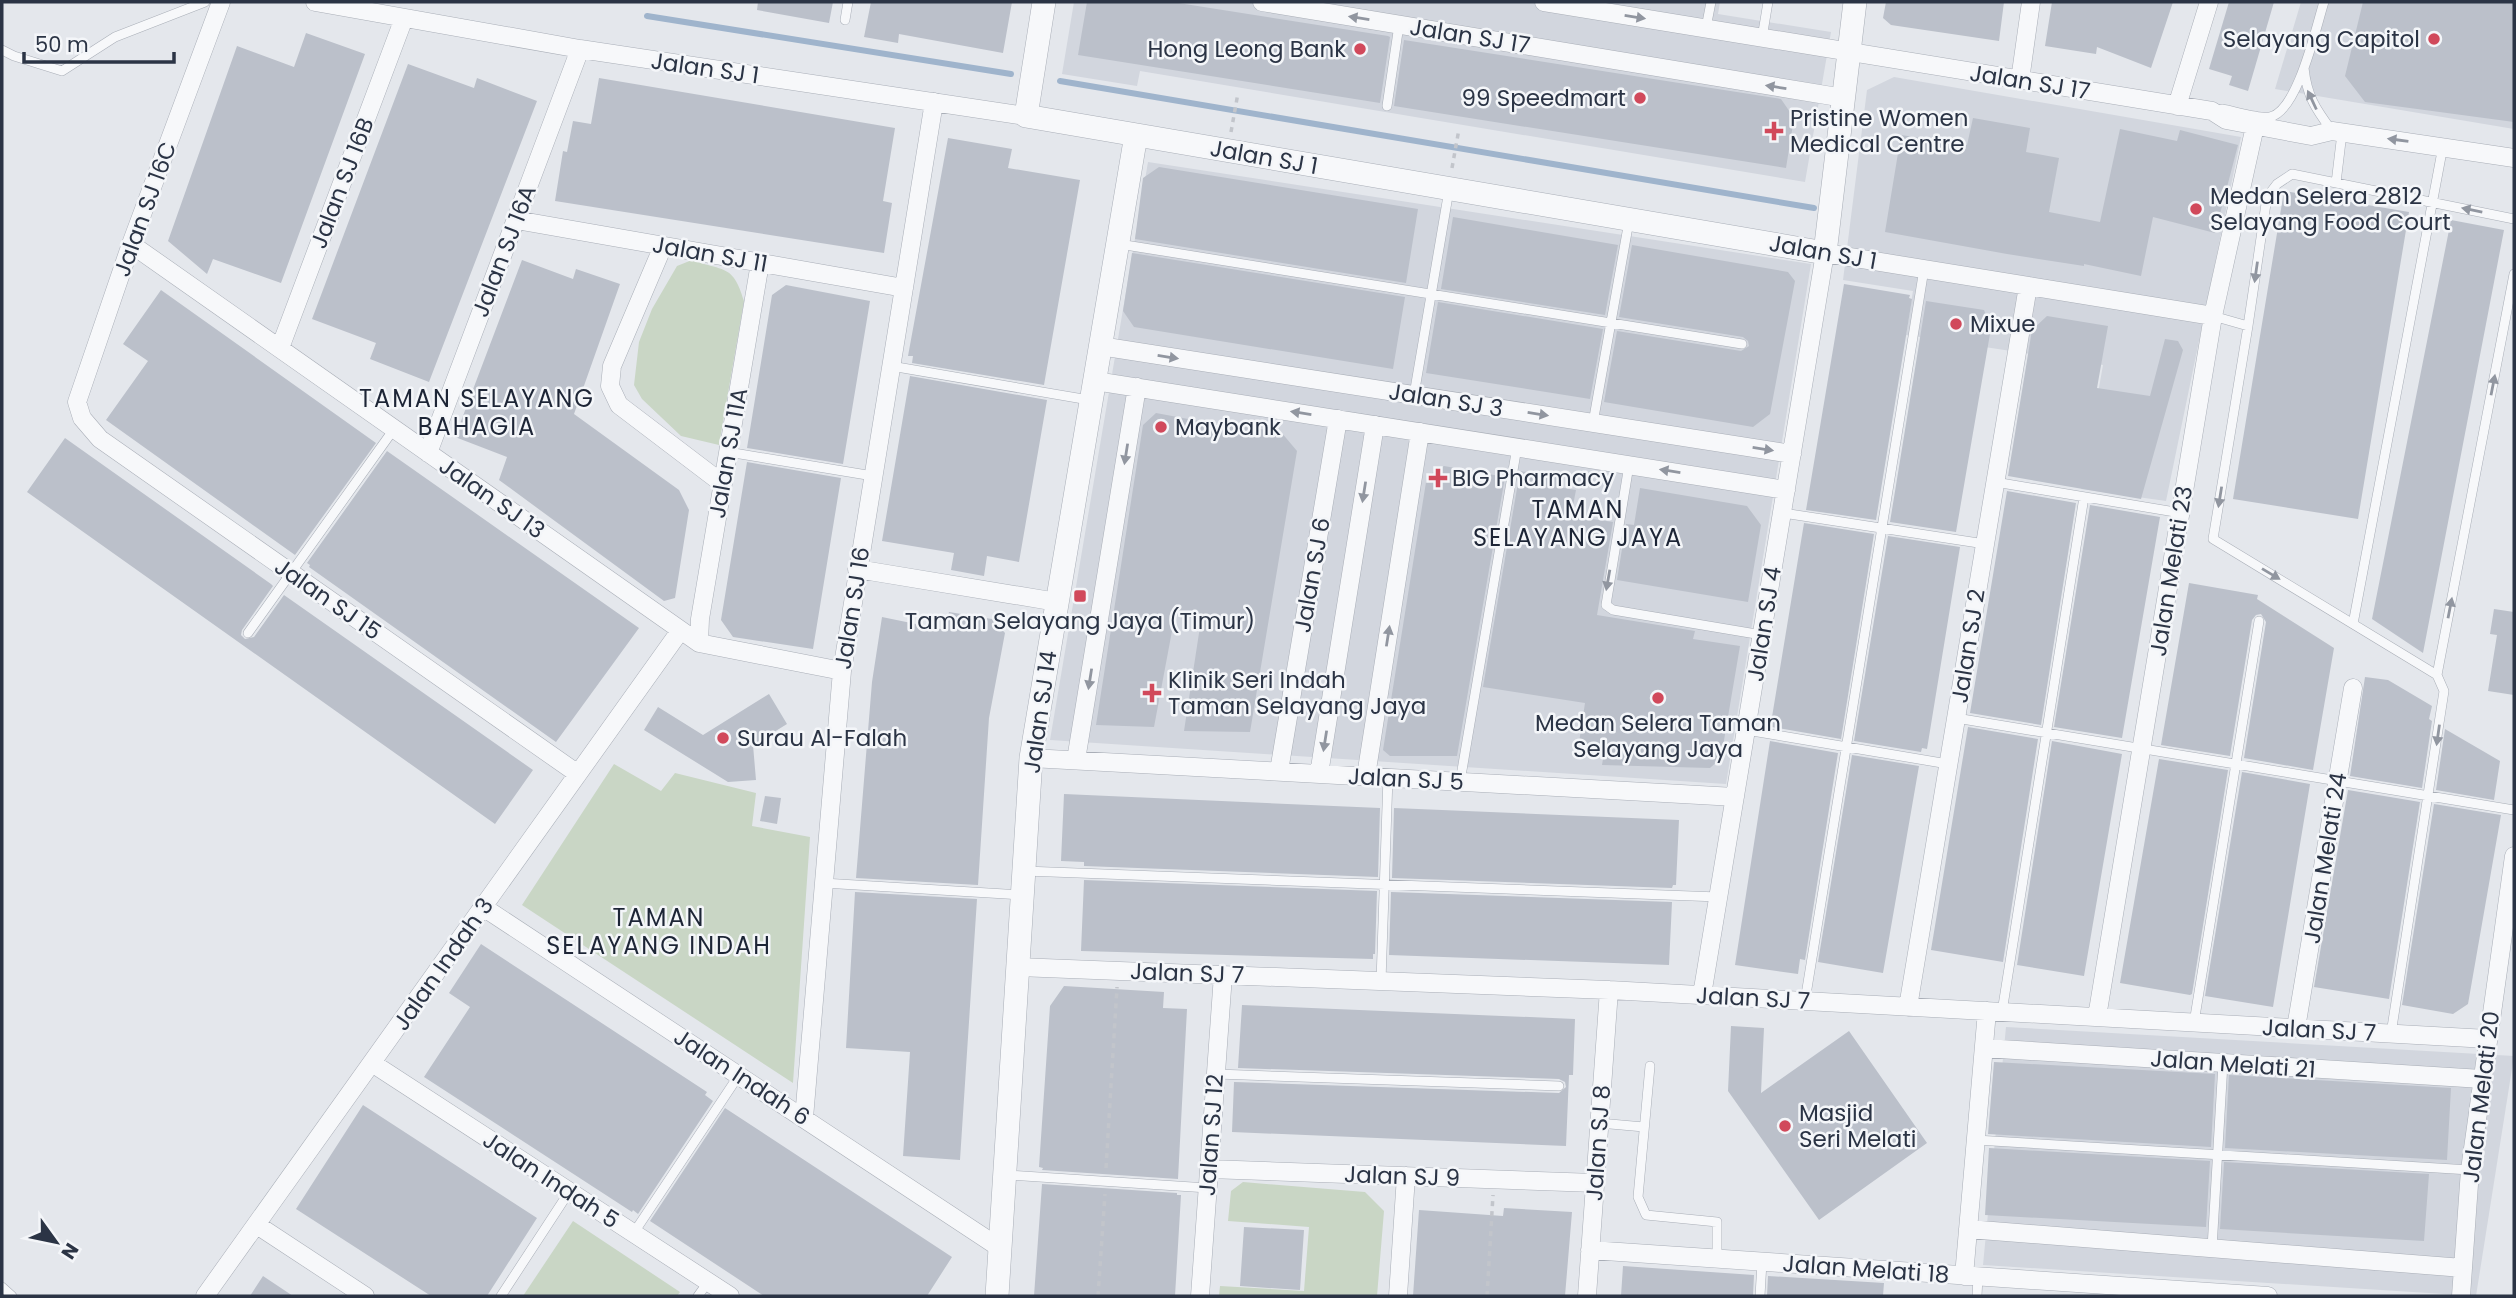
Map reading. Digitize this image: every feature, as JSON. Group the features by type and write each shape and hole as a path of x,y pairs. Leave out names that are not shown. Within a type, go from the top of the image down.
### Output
{"street":[{"name":"Jalan SJ 16C","path":"82,418 77,402 131,244 221,2"},
{"name":"Jalan SJ 1","path":"315,2 580,49 1026,116 1825,253 2213,316"},
{"path":"1026,116 1044,2"},
{"name":"Jalan SJ 17","path":"1262,2 1844,98"},
{"name":"Jalan SJ 17","path":"1544,2 2212,111 2226,120 2311,136 2337,132 2514,158"},
{"path":"1825,253 1855,2"},
{"path":"2020,80 2031,2"},
{"path":"2177,106 2209,2"},
{"name":"Jalan SJ 16B","path":"280,348 404,18"},
{"name":"Jalan SJ 16A","path":"428,453 580,49"},
{"name":"Jalan SJ 16","path":"804,1118 842,671 934,102"},
{"name":"Jalan Melati 23","path":"2097,1017 2213,316 2255,126"},
{"name":"Jalan SJ 14","path":"998,1296 1031,758 1136,135"},
{"name":"Jalan SJ 11","path":"516,220 904,288"},
{"name":"Jalan SJ 13","path":"131,244 699,643 842,671"},
{"path":"663,246 612,366 610,386 620,405 723,484"},
{"name":"Jalan SJ 4","path":"1702,995 1825,253"},
{"name":"Jalan SJ 11A","path":"699,643 700,619 760,263"},
{"name":"Jalan SJ 2","path":"1908,1007 2028,286"},
{"name":"Jalan SJ 3","path":"1100,346 1792,454"},
{"path":"1076,760 1137,387"},
{"name":"Jalan SJ 3","path":"1093,390 1137,387 1786,490"},
{"name":"Jalan SJ 15","path":"82,418 100,439 579,774"},
{"name":"Jalan SJ 6","path":"1279,771 1338,419"},
{"path":"1320,774 1375,425"},
{"path":"1366,776 1420,432"},
{"path":"857,569 1057,602"},
{"name":"Jalan Indah 3","path":"205,1296 680,631"},
{"name":"Jalan Melati 24","path":"2296,1028 2353,688"},
{"name":"Jalan SJ 5","path":"1031,758 1735,797"},
{"name":"Jalan Melati 20","path":"2461,1296 2470,1170 2514,856"},
{"name":"Jalan Indah 6","path":"483,907 1000,1248"},
{"name":"Jalan SJ 7","path":"1018,967 1609,990 2488,1039"},
{"name":"Jalan SJ 12","path":"1200,1296 1223,975"},
{"name":"Jalan SJ 8","path":"1587,1296 1609,990"},
{"path":"1971,1276 1968,1228 1984,1048 1994,1012"},
{"name":"Jalan Melati 21","path":"1984,1048 2482,1079"},
{"name":"Jalan Indah 5","path":"372,1063 633,1234 703,1289 730,1296"},
{"name":"Jalan SJ 9","path":"1209,1169 1595,1183"},
{"path":"1398,1296 1406,1176"},
{"path":"257,1225 365,1296"},
{"path":"1968,1228 2462,1268"},
{"name":"Jalan Melati 18","path":"1590,1250 2266,1296"}],"lane":[{"path":"2,50 15,57 62,71 116,37 205,2"},
{"path":"845,20 848,2"},
{"path":"1706,28 1711,2"},
{"path":"1762,38 1768,2"},
{"path":"2212,111 2222,108 2268,118 2282,112 2293,94 2304,66 2324,2"},
{"path":"1387,106 1399,24"},
{"path":"2304,66 2306,86 2314,107 2337,132 2336,183"},
{"path":"2353,624 2443,146"},
{"path":"2437,675 2213,539 2267,197 2277,184 2292,174 2514,219"},
{"path":"1414,395 1449,188"},
{"path":"1593,423 1630,219"},
{"path":"1117,244 1742,344"},
{"path":"1805,1001 1924,269"},
{"path":"2391,1034 2444,691 2437,675 2514,274"},
{"path":"2213,316 2248,326"},
{"path":"891,366 1093,390"},
{"path":"248,633 394,429"},
{"path":"1460,782 1517,447"},
{"path":"728,452 873,476"},
{"path":"1629,465 1605,605 1613,610 1762,635"},
{"path":"1995,482 2181,513"},
{"path":"1994,1012 2045,733 2084,497"},
{"path":"1783,513 1985,544"},
{"path":"2194,1023 2259,621"},
{"path":"1956,718 2514,810"},
{"path":"1746,730 1948,764"},
{"path":"1381,981 1388,777"},
{"path":"1024,871 1719,897"},
{"path":"823,883 1023,895"},
{"path":"2212,1248 2223,1063"},
{"path":"1650,1066 1638,1197 1646,1215 1717,1222 1717,1259"},
{"path":"1216,1074 1559,1086"},
{"path":"633,1234 739,1075"},
{"path":"1599,1123 1644,1126"},
{"path":"1976,1140 2470,1170"},
{"path":"1005,1175 1208,1188"},
{"path":"500,1296 569,1192"},
{"path":"1760,1296 1762,1262"},
{"path":"1971,1276 1976,1296"},
{"path":"2,1287 12,1296"}],"path":[{"path":"1233,124 1238,93"},
{"path":"1454,160 1459,129"},
{"path":"1098,1296 1118,971"},
{"path":"1487,1296 1494,1179"}],"shaded area":[{"path":"1074,2 1720,2 1718,14 1831,32 1805,182 1140,71 1137,86 1062,74"},
{"name":"Selayang Capitol","path":"2301,2 2514,2 2514,129 2275,89"},
{"path":"1894,77 2241,137 2166,501 2081,489 2103,365 1906,335 1913,291 1843,280 1867,90"},
{"path":"1148,162 1811,264 1726,784 1050,740"},
{"path":"2006,1027 2514,1056 2476,1296 1983,1265"}],"green space":[{"path":"692,260 726,271 736,281 744,301 719,445 681,436 642,399 634,385 639,342 652,309 677,266"},
{"path":"614,764 661,791 675,773 756,793 752,826 810,837 793,1083 522,905"},
{"path":"1243,1182 1365,1192 1384,1211 1377,1296 1219,1296 1220,1286 1304,1291 1309,1227 1228,1221 1231,1191"},
{"path":"573,1221 680,1292 677,1296 523,1296"}],"building":[{"path":"758,2 833,2 829,23 757,10"},
{"path":"871,2 1012,2 1003,53 899,34 898,43 864,37"},
{"path":"1087,2 1172,2 1388,36 1390,37 1380,103 1078,55"},
{"path":"1886,2 2004,2 1999,41 1891,25 1883,18"},
{"path":"2052,2 2173,2 2151,68 2097,47 2096,54 2045,46"},
{"path":"2229,2 2274,2 2248,91 2229,85 2232,76 2209,69"},
{"name":"Selayang Capitol","path":"2363,2 2514,2 2514,122 2365,102 2345,76"},
{"path":"306,33 365,54 281,283 213,259 207,274 168,241 237,46 294,67"},
{"path":"1404,40 1781,99 1794,118 1786,168 1394,106"},
{"path":"408,64 474,88 477,78 537,101 429,382 370,359 376,343 312,319"},
{"path":"599,78 895,128 883,201 892,203 884,253 555,201 563,151 567,152 573,121 591,124"},
{"path":"1973,118 2030,128 2026,152 2059,158 2049,212 2100,222 2120,129 2177,141 2180,130 2238,145 2215,233 2153,217 2141,276 2084,264 2007,254 1885,232 1901,135 1967,145"},
{"path":"948,138 1012,149 1008,168 1080,180 1044,385 912,363 913,356 908,356"},
{"path":"1159,167 1418,209 1406,283 1135,239 1143,178"},
{"path":"2284,191 2409,212 2358,519 2233,499"},
{"path":"1453,217 1618,245 1605,315 1441,289"},
{"path":"2451,220 2504,230 2423,653 2372,619"},
{"path":"1632,245 1788,272 1795,281 1770,414 1753,427 1604,402 1617,331 1741,351 1749,346 1743,337 1619,317"},
{"path":"1132,253 1405,297 1393,369 1134,327 1123,311"},
{"path":"522,260 573,279 576,269 620,284 574,414 679,490 689,510 675,598 664,601 499,480 507,457 455,437"},
{"path":"1844,284 1910,295 1909,298 1912,299 1876,520 1806,510"},
{"path":"786,285 870,301 843,464 747,448 772,295"},
{"path":"161,290 376,443 295,555 106,420 148,361 123,344"},
{"path":"1926,301 1984,310 1991,328 1956,532 1890,522"},
{"path":"1438,302 1603,329 1590,399 1426,373"},
{"path":"2047,316 2108,326 2097,388 2150,396 2165,339 2178,341 2183,350 2141,499 2008,476 2032,330"},
{"path":"910,376 1047,400 1019,562 987,556 984,576 951,570 954,553 882,541"},
{"path":"1156,413 1231,427 1281,432 1297,451 1250,732 1184,731 1201,620 1175,615 1154,727 1096,725 1143,425"},
{"path":"65,438 273,586 242,630 241,635 245,639 254,637 284,595 533,770 495,824 27,492"},
{"path":"387,451 639,628 556,742 309,567 307,563"},
{"path":"747,462 841,478 813,649 733,637 721,620"},
{"path":"1444,466 1505,477 1457,756 1390,756 1383,750 1427,476"},
{"path":"1520,471 1559,477 1558,487 1576,490 1571,516 1613,522 1597,615 1695,631 1693,639 1740,646 1721,758 1710,768 1602,765 1604,753 1578,749 1585,703 1483,687"},
{"path":"1640,488 1747,506 1761,525 1748,602 1617,580 1626,524 1634,525"},
{"path":"2007,491 2076,503 2041,725 1970,713"},
{"path":"2090,505 2160,517 2122,738 2054,727"},
{"path":"1804,523 1874,534 1841,739 1772,727 1771,723"},
{"path":"1888,536 1960,547 1927,749 1922,748 1921,752 1854,741"},
{"path":"2189,583 2258,595 2257,599 2334,648 2313,770 2244,758 2266,622 2261,614 2252,620 2230,756 2161,745"},
{"path":"2494,609 2514,612 2514,695 2488,691 2497,635 2490,634"},
{"path":"949,612 992,619 1005,633 989,718 978,885 856,878 872,682 882,617 945,630"},
{"path":"2365,677 2388,680 2432,706 2422,788 2350,776"},
{"path":"769,694 787,724 753,745 756,780 728,782 644,730 658,707 703,735"},
{"path":"1968,727 2038,739 2003,962 1931,950"},
{"path":"2445,729 2500,761 2494,800 2436,790"},
{"path":"1770,741 1838,753 1805,960 1800,959 1798,974 1735,965"},
{"path":"2052,741 2122,754 2084,976 2017,965"},
{"path":"1852,755 1919,766 1883,973 1818,962"},
{"path":"2159,759 2228,770 2190,995 2120,983"},
{"path":"2242,772 2310,784 2273,1007 2205,996"},
{"path":"2348,790 2420,802 2389,999 2314,987"},
{"path":"1064,794 1380,808 1378,877 1084,866 1084,862 1061,861"},
{"path":"765,796 781,798 777,824 760,821"},
{"path":"2434,804 2501,815 2468,1004 2453,1014 2402,1005"},
{"path":"1394,808 1679,820 1676,885 1672,888 1392,878"},
{"path":"1084,880 1377,891 1375,954 1373,959 1081,951"},
{"path":"855,892 977,899 960,1160 903,1156 910,1052 846,1048"},
{"path":"1391,892 1672,902 1669,965 1389,955"},
{"path":"481,944 707,1092 705,1095 713,1101 638,1214 424,1077 470,1007 449,993"},
{"path":"1064,986 1164,992 1163,1008 1187,1009 1178,1179 1042,1170 1043,1168 1039,1167 1050,1006"},
{"path":"1242,1005 1575,1019 1566,1146 1232,1132 1234,1082 1559,1093 1566,1087 1565,1082 1559,1079 1238,1068"},
{"path":"1731,1026 1764,1028 1761,1093 1849,1031 1927,1143 1819,1220 1728,1091"},
{"path":"1994,1062 2215,1074 2211,1147 1988,1134"},
{"path":"2229,1075 2451,1088 2447,1160 2225,1148"},
{"path":"363,1105 537,1218 487,1296 431,1296 296,1209"},
{"path":"725,1108 952,1257 927,1296 764,1296 650,1221"},
{"path":"1989,1148 2210,1161 2206,1227 1985,1215"},
{"path":"2224,1162 2429,1174 2424,1241 2220,1229"},
{"path":"1042,1184 1181,1195 1175,1296 1034,1296"},
{"path":"1504,1208 1572,1212 1565,1296 1413,1296 1419,1210 1503,1216"},
{"path":"1244,1227 1304,1230 1300,1290 1240,1286"},
{"path":"1623,1266 1754,1275 1753,1296 1621,1296"},
{"path":"263,1276 293,1296 250,1296"},
{"path":"1768,1276 1884,1283 1883,1296 1767,1296"}],"waterway":[{"path":"647,16 1011,74"},
{"path":"1060,81 1814,208"}],"place":[{"name":"Selayang Capitol","path":"2434,39"},
{"name":"Hong Leong Bank","path":"1360,49"},
{"name":"99 Speedmart","path":"1640,98"},
{"name":"Pristine Women Medical Centre","path":"1774,131"},
{"name":"Medan Selera 2812 Selayang Food Court","path":"2196,209"},
{"name":"Mixue","path":"1956,324"},
{"name":"Maybank","path":"1161,427"},
{"name":"BIG Pharmacy","path":"1438,478"},
{"name":"Taman Selayang Jaya (Timur)","path":"1080,596"},
{"name":"Klinik Seri Indah Taman Selayang Jaya","path":"1152,693"},
{"name":"Medan Selera Taman Selayang Jaya","path":"1658,698"},
{"name":"Surau Al-Falah","path":"723,738"},
{"name":"Masjid Seri Melati","path":"1785,1126"}],"district":[{"name":"TAMAN SELAYANG BAHAGIA","path":"477,412"},
{"name":"TAMAN SELAYANG JAYA","path":"1578,523"},
{"name":"TAMAN SELAYANG INDAH","path":"659,931"}]}
